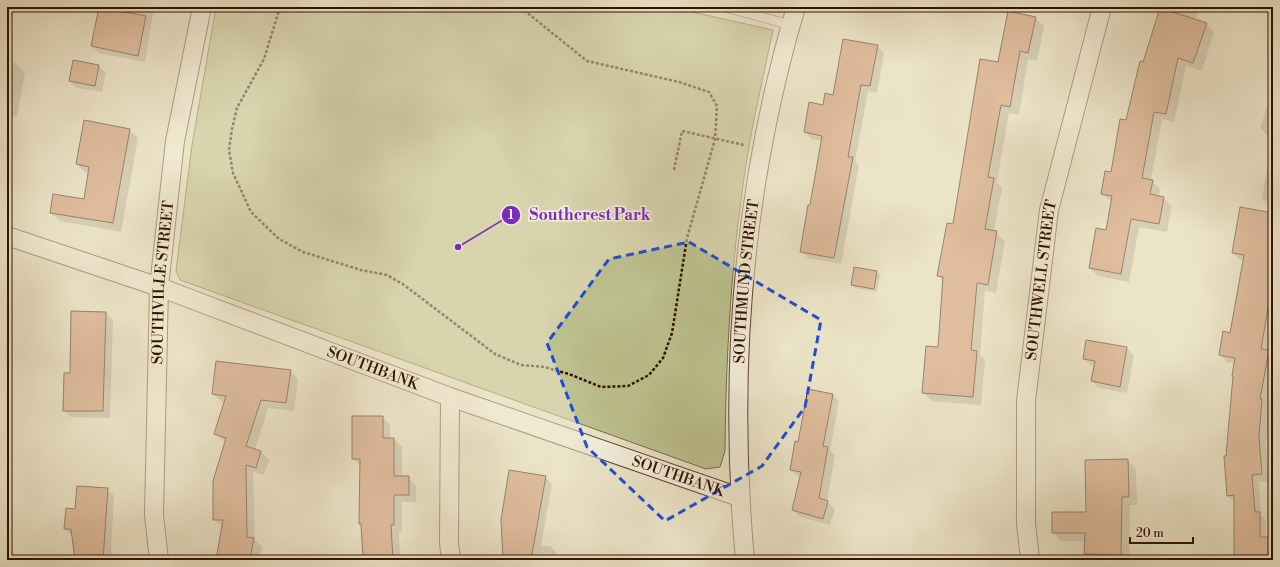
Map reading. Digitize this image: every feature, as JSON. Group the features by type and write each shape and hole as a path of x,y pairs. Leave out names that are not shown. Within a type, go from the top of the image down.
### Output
{"street":[{"name":"SOUTHVILLE STREET","path":"159,560 154,515 159,288 175,141 202,7"},
{"name":"SOUTHMUND STREET","path":"745,560 739,497 738,408 744,278 762,149 796,7"},
{"name":"SOUTHWELL STREET","path":"1030,560 1026,524 1026,402 1049,210 1102,7"},
{"name":"SOUTHBANK","path":"7,236 159,288 450,397 739,497"},
{"path":"450,397 449,543 451,560"}],"lane":[{"path":"725,7 791,24"}],"path":[{"path":"280,7 264,59 237,108 232,129 230,150 233,173 251,212 279,239 303,252 361,270 387,275 404,285 495,354 521,365 550,369 602,387 628,386 649,375 663,358 672,333 687,238 715,139 717,106 709,92 679,82 587,61 520,7"},
{"path":"674,170 682,131 762,149"}],"highlighted area":[{"path":"689,242 821,320 805,407 762,466 665,521 587,447 547,343 609,259"}],"green space":[{"path":"216,7 670,7 773,30 754,119 741,201 729,326 725,451 720,467 706,469 180,280 176,271 192,145"}],"building":[{"path":"99,7 146,16 138,56 91,46"},
{"path":"1160,8 1207,23 1193,63 1178,58 1166,114 1154,112 1142,178 1153,180 1150,194 1164,197 1159,224 1131,219 1121,274 1089,268 1096,228 1106,230 1112,196 1101,194 1105,171 1111,172 1120,119 1126,120 1140,61 1143,62"},
{"path":"1008,11 1036,17 1028,53 1020,51 1010,107 1001,105 988,177 994,178 985,229 997,231 988,285 977,283 971,350 977,351 973,397 922,393 926,346 938,347 943,277 937,276 947,223 953,224 980,59 998,62"},
{"path":"843,39 878,45 870,86 861,85 848,157 853,157 834,258 800,252 822,136 804,132 809,102 823,105 825,93 833,95"},
{"path":"73,60 99,65 95,86 69,81"},
{"path":"84,120 130,129 113,223 50,213 53,194 84,199 89,167 76,164"},
{"path":"1240,207 1273,213 1270,238 1273,238 1273,279 1261,349 1269,350 1260,399 1262,399 1259,437 1262,474 1252,475 1255,512 1260,512 1260,537 1269,537 1270,559 1234,559 1234,495 1227,496 1224,456 1226,456 1232,376 1235,358 1219,355 1223,331 1230,333 1244,255 1232,253"},
{"path":"854,267 877,271 874,289 851,285"},
{"path":"71,311 106,312 103,411 63,411 64,373 70,373"},
{"path":"1086,340 1127,347 1120,387 1091,381 1095,361 1083,359"},
{"path":"216,361 291,370 286,403 261,400 246,446 261,451 256,468 246,465 247,537 254,538 250,560 216,560 223,520 213,520 213,481 226,438 214,434 226,396 212,394"},
{"path":"808,389 833,394 823,446 828,447 819,498 828,501 823,519 792,510 801,472 790,470 795,441 798,442"},
{"path":"352,416 383,416 383,438 394,438 394,476 409,476 409,495 394,495 394,525 391,525 393,560 363,560 361,524 359,524 360,459 352,459"},
{"path":"1128,459 1129,497 1122,497 1121,555 1084,554 1085,533 1052,533 1052,512 1086,512 1085,460"},
{"path":"509,470 546,476 531,560 503,560 501,520"},
{"path":"77,486 108,488 103,560 75,560 71,529 64,529 66,508 75,509"}],"place":[{"name":"Southcrest Park","path":"458,247"}]}
